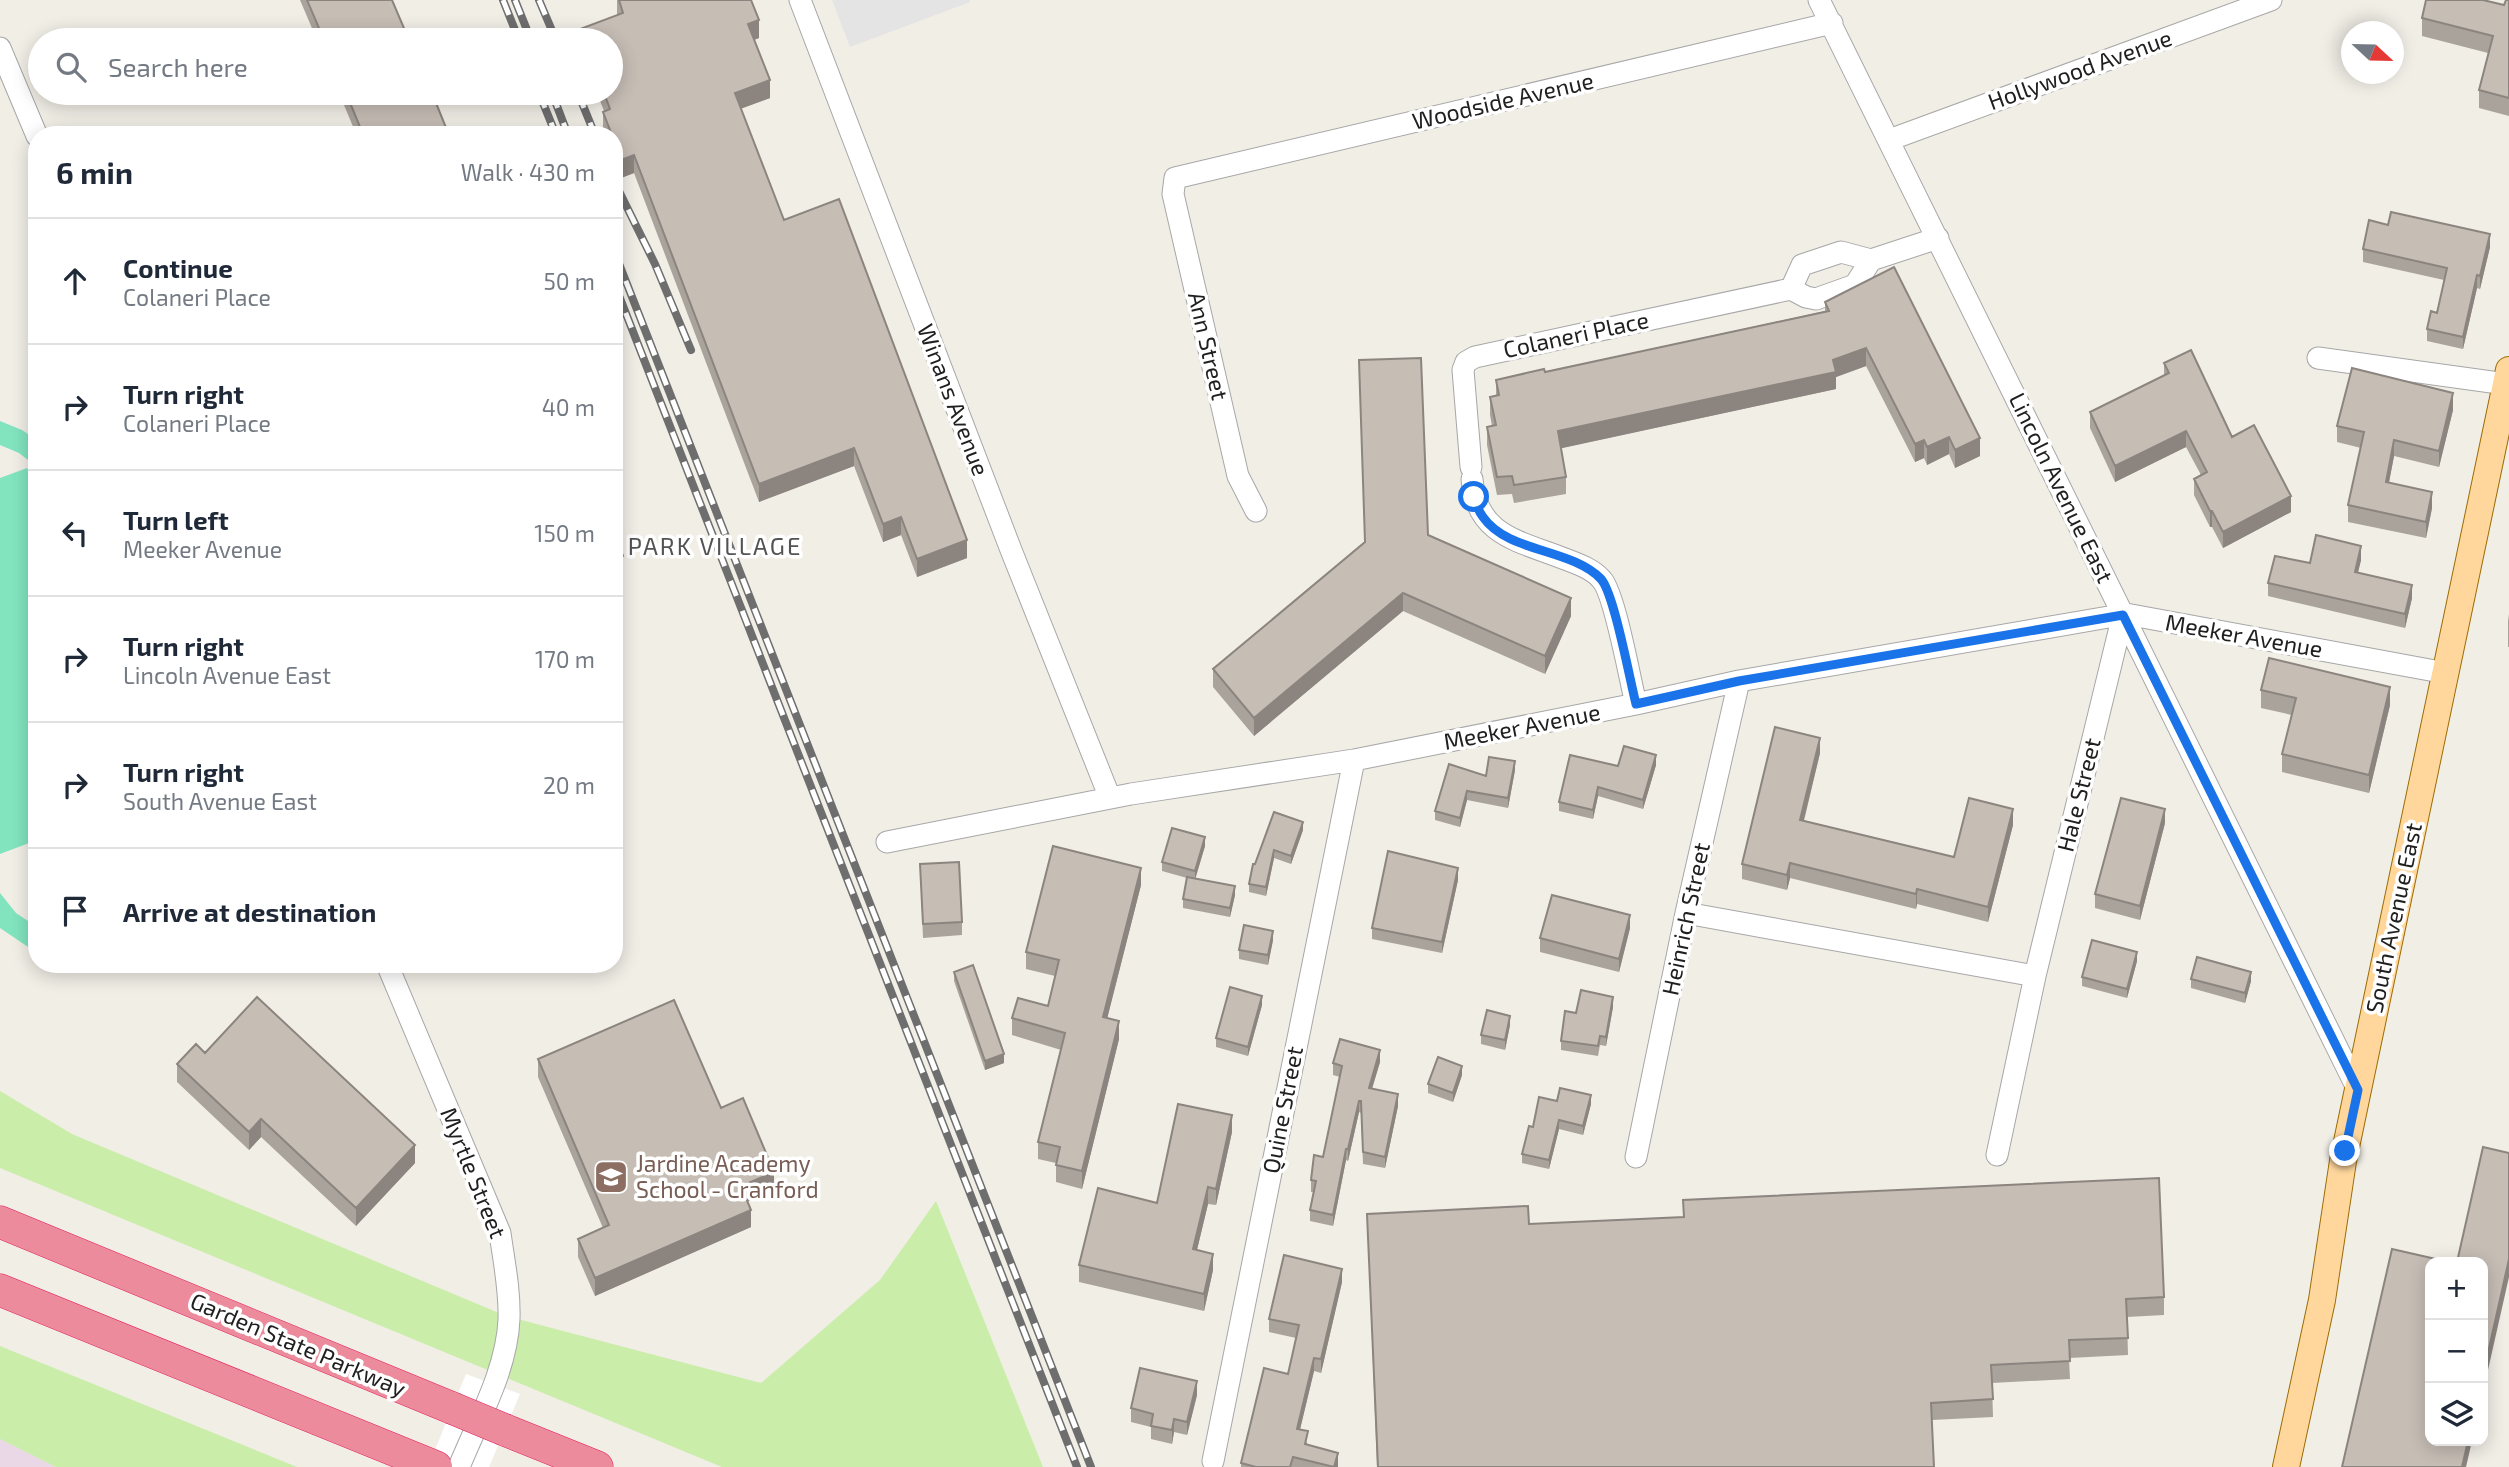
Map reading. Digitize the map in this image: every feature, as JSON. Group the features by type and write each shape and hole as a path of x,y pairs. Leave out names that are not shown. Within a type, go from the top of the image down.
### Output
{"highway":[{"name":"Garden State Parkway","path":"0,1222 597,1467"},
{"path":"0,1290 441,1466"}],"main road":[{"name":"South Avenue East","path":"2286,1467 2322,1300 2343,1161 2508,377"}],"street":[{"name":"Winans Avenue","path":"800,0 1011,550 1110,798"},
{"name":"Lincoln Avenue East","path":"1819,0 2358,1090"},
{"name":"Hollywood Avenue","path":"1889,140 2271,0"},
{"name":"Woodside Avenue","path":"1175,178 1832,23"},
{"path":"0,48 33,126"},
{"name":"Ann Street","path":"1175,178 1173,194 1238,476 1256,511"},
{"path":"1791,289 1802,265 1841,252 1871,260 1938,239"},
{"name":"Colaneri Place","path":"1636,704 1611,598 1603,581 1584,566 1501,534 1483,517 1474,497 1471,473 1463,370 1466,362 1488,354 1791,289 1806,298 1816,299 1855,285 1871,260"},
{"path":"2318,358 2508,377"},
{"name":"Meeker Avenue","path":"887,842 1110,798 1354,760 1739,681 2123,615 2446,673"},
{"name":"Hale Street","path":"1997,1155 2035,976 2123,615"},
{"name":"Heinrich Street","path":"1636,1157 1686,914 1739,681"},
{"name":"Quine Street","path":"1213,1461 1354,760"},
{"path":"1686,914 2035,976"},
{"name":"Myrtle Street","path":"391,973 500,1233 505,1259 509,1304 505,1349 495,1380 441,1466"}],"shaded area":[{"path":"832,0 970,0 970,2 850,47"},
{"path":"0,1439 56,1467 0,1467"}],"green space":[{"path":"0,421 28,434 28,460 19,453 0,445"},
{"path":"27,468 28,470 28,843 0,854 0,478"},
{"path":"0,893 16,913 28,921 28,947 0,928"},
{"path":"0,1091 72,1134 506,1316 761,1383 880,1280 936,1201 1043,1467 722,1467 0,1168"},
{"path":"0,1346 297,1467 56,1467 0,1439"}],"pier":[{"path":"466,1374 520,1394 489,1467 428,1467"}],"building":[{"path":"307,0 392,0 404,28 319,28"},
{"path":"619,0 751,0 759,20 748,24 770,80 735,93 784,220 839,199 967,540 917,559 901,517 883,524 854,448 759,484 634,155 623,159 623,126 608,126 603,112 610,109 608,105 623,105 623,28 583,28 623,13"},
{"path":"2426,0 2483,0 2504,5 2506,0 2509,0 2509,98 2479,90 2493,36 2422,18"},
{"path":"351,105 437,105 445,126 360,126"},
{"path":"2391,212 2490,234 2480,276 2477,275 2463,337 2427,329 2431,311 2437,313 2447,268 2363,249 2369,220 2388,225"},
{"path":"1894,267 1980,438 1955,450 1949,437 1927,447 1924,440 1915,444 1866,348 1833,360 1836,372 1558,431 1566,477 1514,485 1512,476 1497,477 1487,427 1496,425 1490,397 1499,395 1496,380 1544,369 1545,372 1829,311 1825,302"},
{"path":"2191,350 2232,437 2254,425 2291,496 2223,532 2194,479 2207,472 2186,431 2115,466 2090,412 2169,373 2164,363"},
{"path":"1421,358 1428,535 1571,598 1545,656 1403,593 1254,718 1213,669 1365,542 1359,360"},
{"path":"2352,368 2453,393 2439,451 2394,440 2386,482 2432,492 2426,522 2348,505 2364,432 2337,426"},
{"path":"2316,535 2361,546 2355,572 2412,585 2405,614 2268,583 2275,556 2310,563"},
{"path":"2269,658 2390,687 2369,775 2282,754 2296,698 2261,690"},
{"path":"1775,727 1820,738 1800,820 1954,857 1969,798 2013,809 1988,907 1917,889 1916,894 1790,863 1787,875 1742,864"},
{"path":"1624,746 1656,755 1643,800 1598,787 1593,810 1559,802 1570,755 1618,766"},
{"path":"1489,757 1515,761 1508,798 1467,791 1460,818 1435,811 1449,764 1486,776"},
{"path":"2121,798 2165,809 2140,906 2095,894"},
{"path":"1274,812 1303,822 1291,856 1274,850 1266,887 1249,884 1253,864"},
{"path":"1172,828 1205,837 1195,871 1162,862"},
{"path":"1053,846 1141,868 1103,1017 1119,1021 1082,1171 1056,1165 1060,1147 1038,1142 1065,1033 1012,1018 1018,998 1048,1006 1059,960 1026,952"},
{"path":"1388,851 1458,868 1442,942 1372,928"},
{"path":"959,862 962,922 923,924 920,864"},
{"path":"1187,877 1235,886 1230,908 1183,899"},
{"path":"1552,895 1630,915 1619,959 1540,938"},
{"path":"1244,925 1273,931 1268,955 1239,950"},
{"path":"2092,940 2137,952 2127,989 2082,977"},
{"path":"2197,957 2251,972 2245,993 2191,979"},
{"path":"973,965 1004,1054 985,1061 954,972"},
{"path":"1230,987 1262,996 1248,1047 1216,1038"},
{"path":"1581,990 1613,997 1606,1037 1600,1036 1598,1046 1561,1041 1565,1011 1576,1013"},
{"path":"257,997 415,1145 356,1208 261,1119 249,1132 177,1064 196,1044 205,1053"},
{"path":"674,1000 721,1108 743,1098 774,1172 741,1186 751,1210 595,1278 578,1239 609,1225 538,1059"},
{"path":"1487,1010 1510,1016 1505,1040 1481,1035"},
{"path":"1340,1039 1380,1050 1369,1088 1398,1094 1385,1157 1363,1152 1359,1101 1333,1215 1310,1210 1316,1181 1311,1180 1314,1155 1323,1157 1342,1066 1333,1063"},
{"path":"1438,1057 1462,1066 1453,1093 1428,1084"},
{"path":"1560,1088 1591,1095 1583,1126 1559,1120 1549,1160 1522,1154 1529,1126 1533,1127 1539,1097 1557,1101"},
{"path":"1178,1104 1232,1115 1216,1189 1208,1187 1193,1249 1213,1254 1204,1294 1079,1265 1098,1188 1157,1203"},
{"path":"2483,1147 2509,1153 2509,1259 2488,1353 2488,1257 2458,1257"},
{"path":"2159,1178 2164,1297 2126,1299 2128,1338 2069,1340 2070,1361 1991,1365 1993,1399 1931,1403 1934,1467 1378,1467 1367,1214 1528,1206 1529,1224 1684,1217 1683,1200"},
{"path":"2392,1249 2427,1257 2425,1446 2467,1446 2462,1467 2342,1467"},
{"path":"1284,1255 1342,1269 1321,1359 1314,1358 1297,1429 1308,1431 1305,1444 1338,1453 1334,1467 1293,1457 1290,1467 1256,1467 1241,1463 1264,1368 1288,1374 1299,1325 1269,1319"},
{"path":"1140,1368 1197,1381 1187,1422 1174,1419 1172,1430 1151,1426 1153,1414 1131,1408"}],"railway":[{"path":"503,0 514,28"},
{"path":"515,0 526,28"},
{"path":"539,0 551,28"},
{"path":"544,105 552,126"},
{"path":"557,105 565,126"},
{"path":"583,105 591,126"},
{"path":"623,199 655,264 691,350"},
{"path":"623,274 1091,1467"},
{"path":"623,306 1077,1467"}],"place":[{"name":"Jardine Academy School - Cranford","path":"611,1177"}],"district":[{"name":"PARK VILLAGE","path":"715,547"}],"route":[{"path":"1474,497 1483,517 1501,534 1584,566 1603,581 1611,598 1636,704 1739,681 2123,615 2358,1090 2345,1151"}]}
